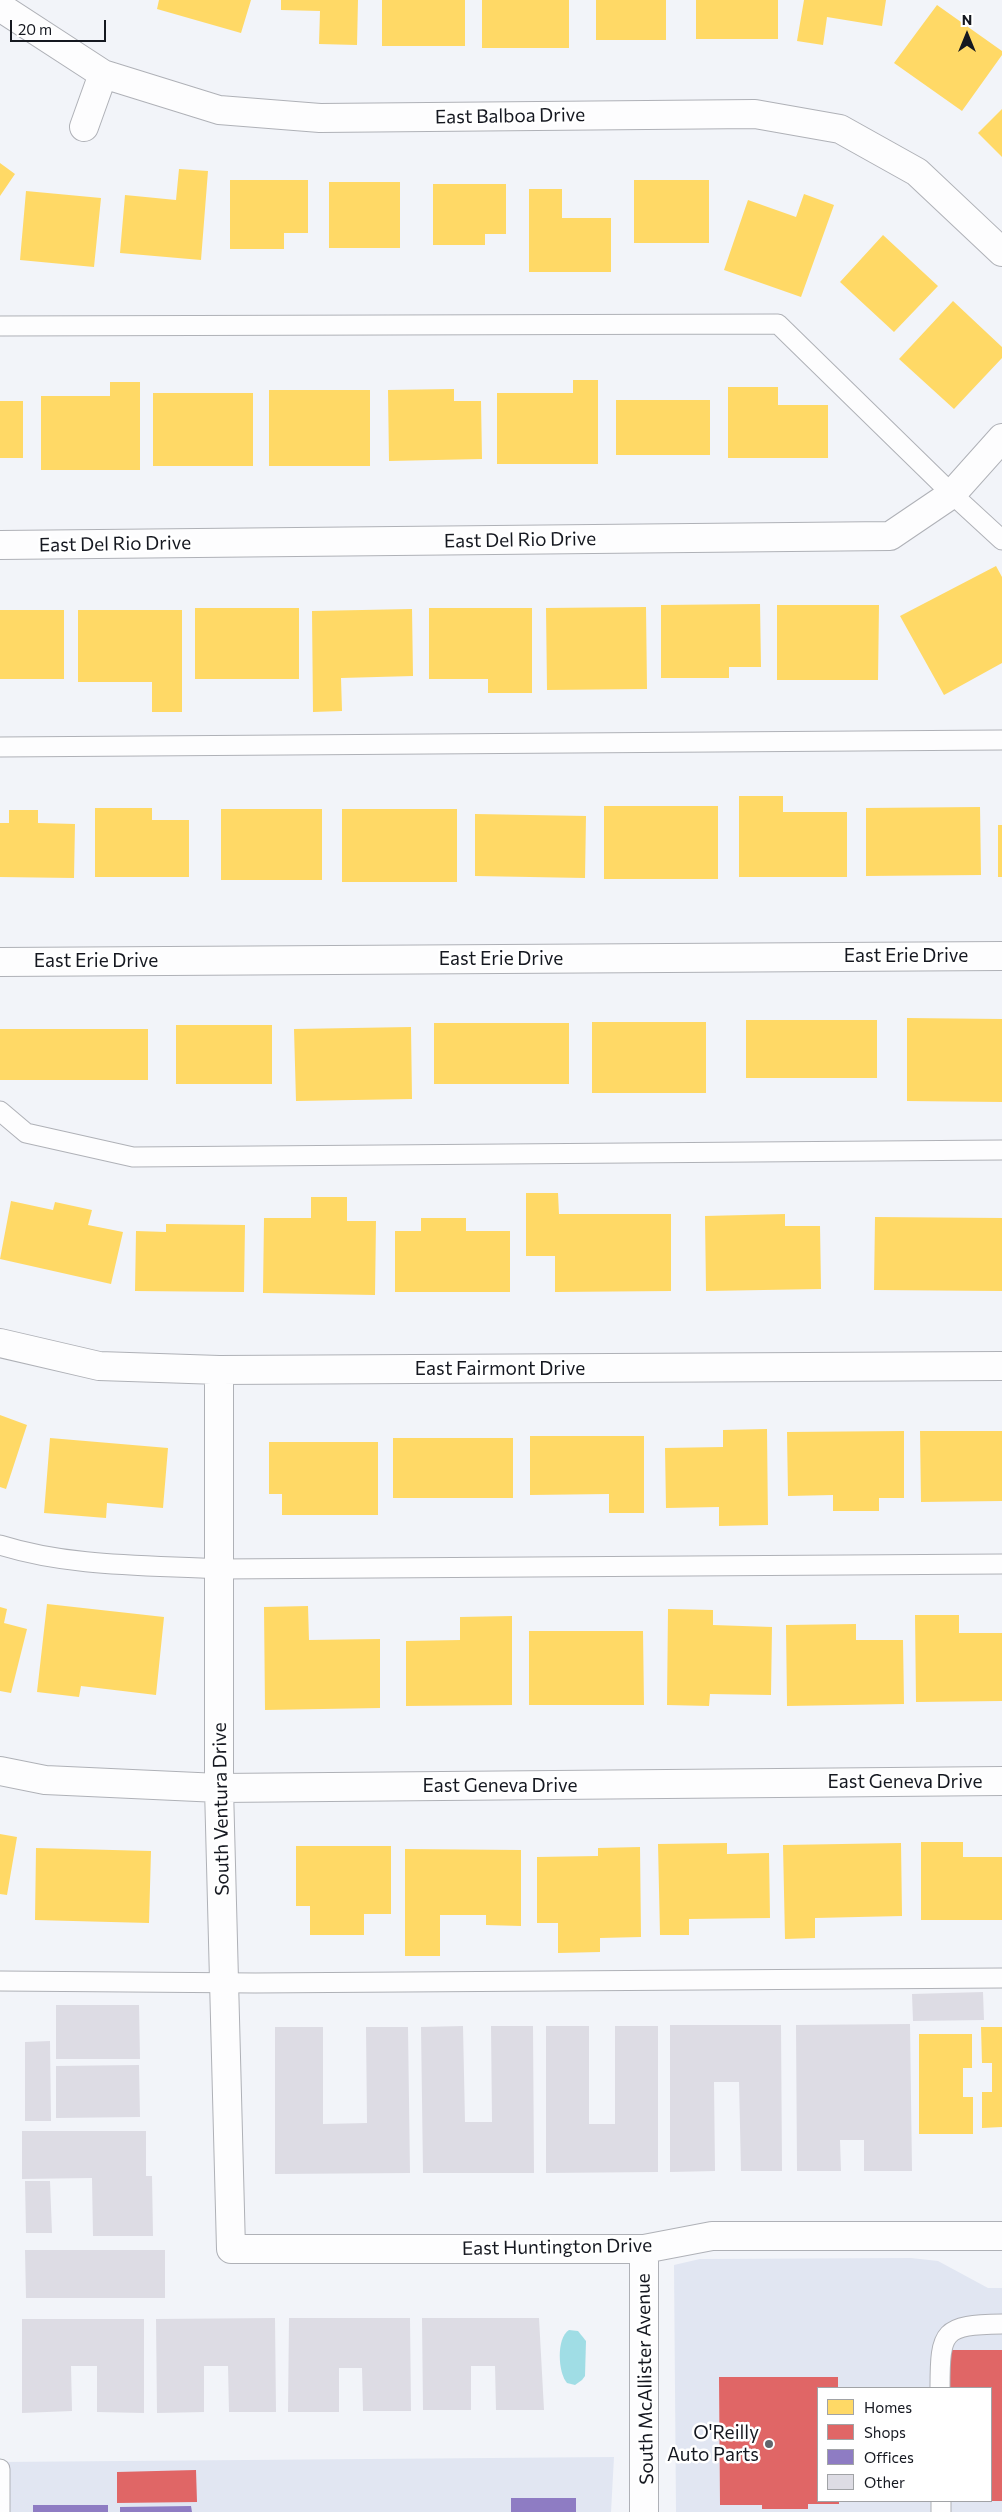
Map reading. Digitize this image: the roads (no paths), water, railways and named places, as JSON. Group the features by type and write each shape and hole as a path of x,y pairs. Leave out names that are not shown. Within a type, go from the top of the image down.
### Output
{"street":[{"name":"East Balboa Drive","path":"0,7 103,74 219,110 320,118 755,114 840,129 917,172 1002,252"},
{"path":"84,127 103,74"},
{"name":"East Del Rio Drive","path":"0,545 890,536 952,494 1002,438"},
{"name":"East Erie Drive","path":"0,962 1002,956"},
{"name":"East Fairmont Drive","path":"0,1343 99,1366 219,1370 1002,1366"},
{"name":"South Ventura Drive","path":"219,1370 219,1788 230,2249"},
{"name":"East Geneva Drive","path":"0,1771 45,1780 219,1788 1002,1781"},
{"name":"East Huntington Drive","path":"230,2249 644,2249 712,2236 1002,2236"},
{"name":"South McAllister Avenue","path":"644,2249 646,2511"}],"lane":[{"path":"0,326 778,324 952,494 1002,540"},
{"path":"0,747 1002,740"},
{"path":"0,1111 26,1133 133,1157 1002,1150"},
{"path":"0,1544 28,1554 95,1563 219,1569 1002,1564"},
{"path":"0,1981 224,1983 1002,1978"},
{"path":"940,2387 941,2347 946,2338 967,2325 1002,2324"},
{"path":"0,2469 0,2512"}],"water":[{"path":"569,2330 578,2331 586,2341 585,2376 575,2385 567,2383 560,2364 562,2340"}],"place":[{"name":"O'Reilly Auto Parts","path":"769,2444"}]}
